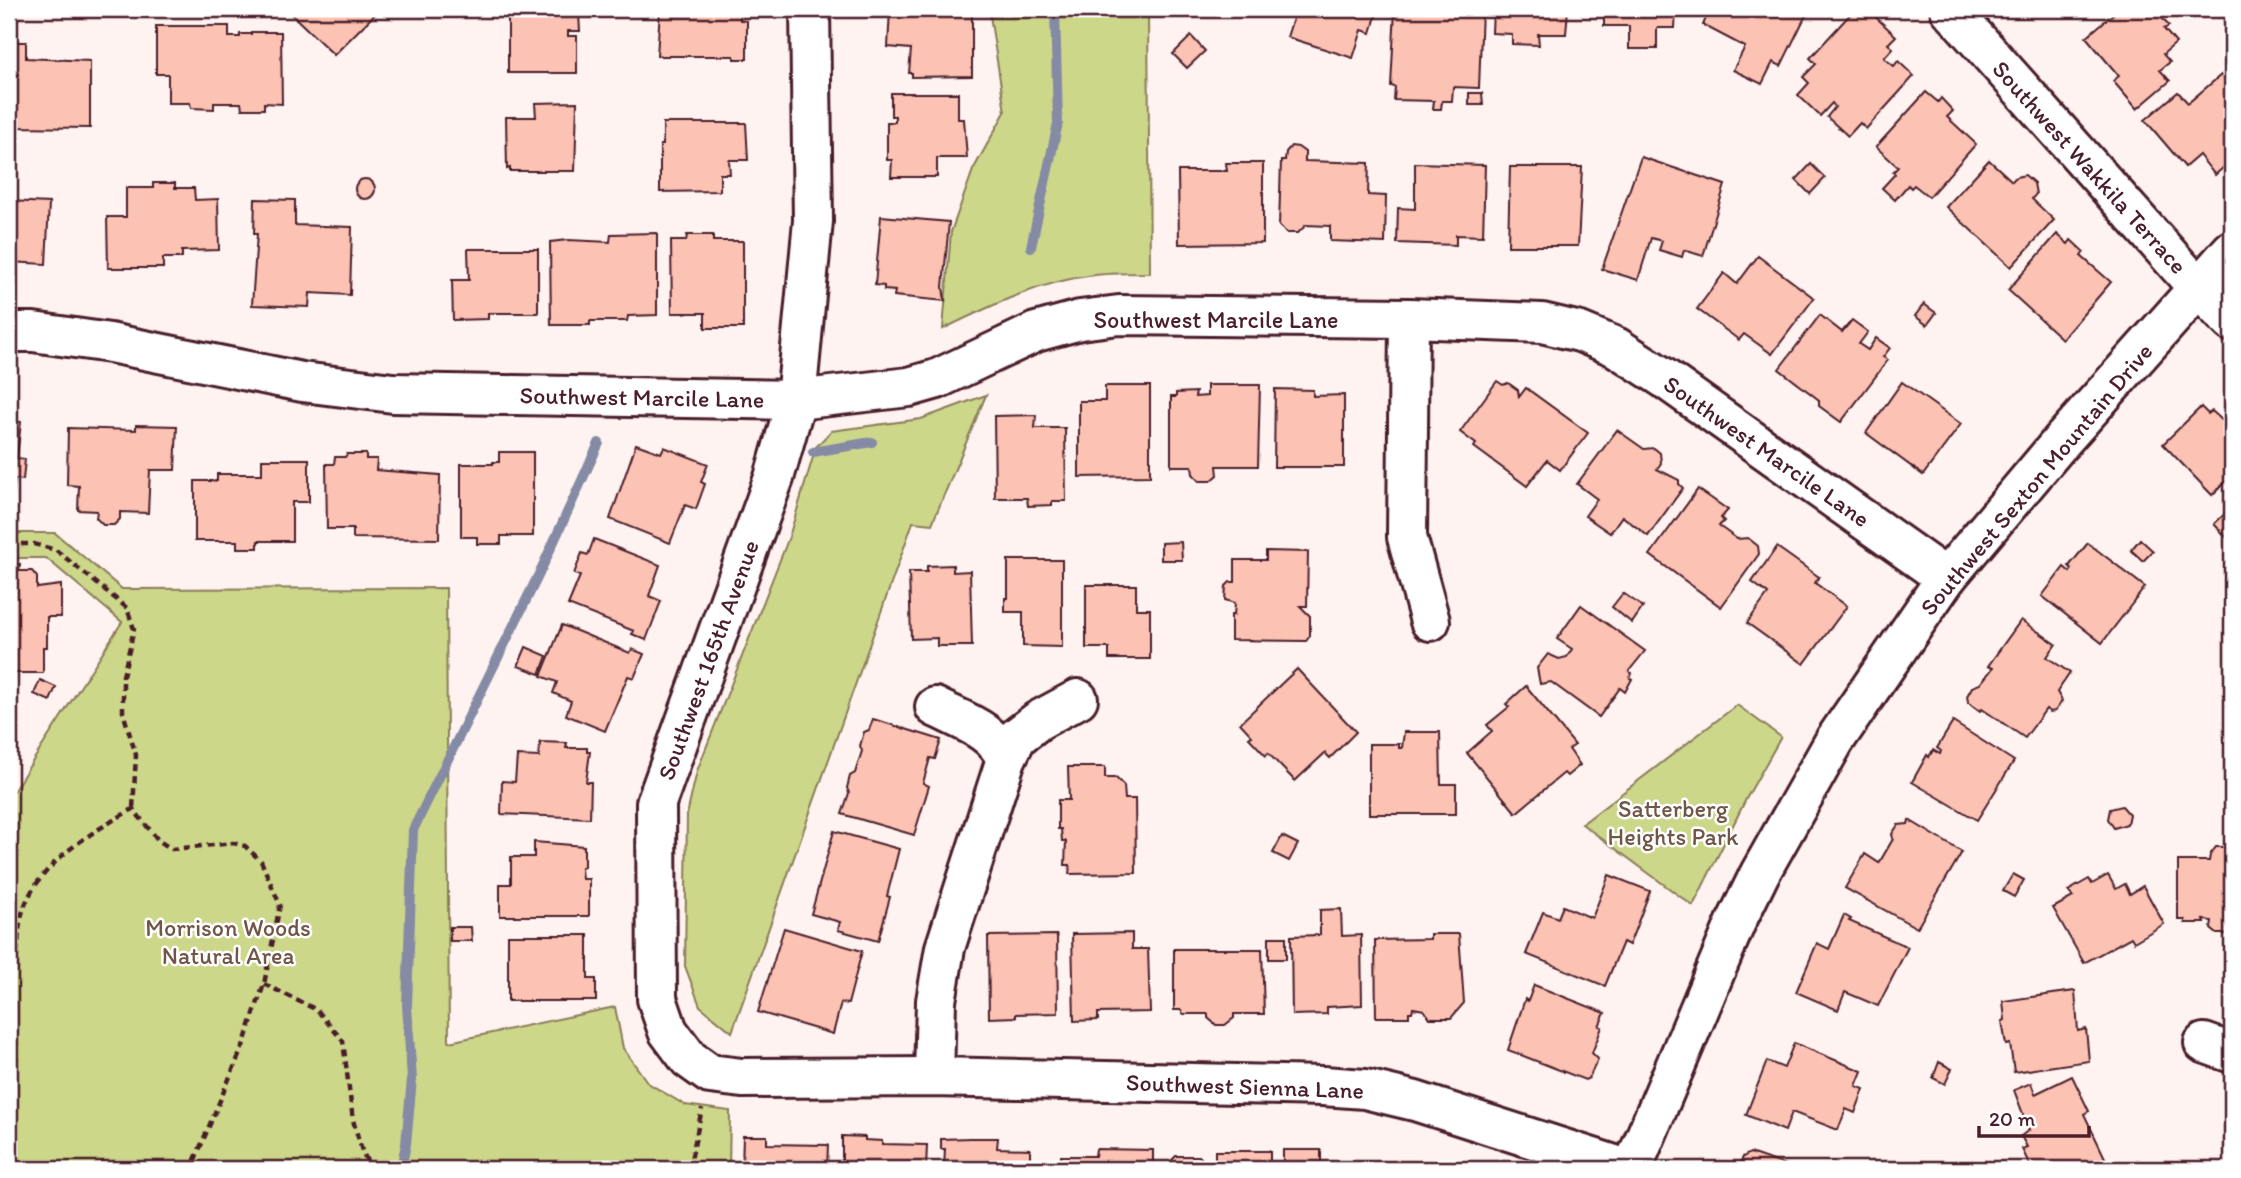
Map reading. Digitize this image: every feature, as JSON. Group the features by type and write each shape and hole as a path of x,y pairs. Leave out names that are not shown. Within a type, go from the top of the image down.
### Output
{"street":[{"name":"Southwest 165th Avenue","path":"710,1074 689,1059 668,1031 657,999 656,803 774,478 796,400 813,221 810,9"},
{"name":"Southwest Wakkila Terrace","path":"1950,9 2232,323"},
{"name":"Southwest Sexton Mountain Drive","path":"1629,1169 1731,933 1760,873 1835,740 1946,578 2059,444 2232,250"},
{"name":"Southwest Marcile Lane","path":"9,332 33,332 110,343 302,383 393,393 796,400 909,387 937,379 1036,332 1093,318 1119,315 1409,318 1542,323 1580,332 1616,347 1664,378 1946,578"},
{"path":"1409,318 1407,537 1430,621"},
{"path":"710,1074 742,1078 934,1077 936,1001 945,948 1006,759 1017,737 1039,720 1078,699"},
{"path":"935,708 985,733 1000,745 1006,759"},
{"name":"Southwest Sienna Lane","path":"934,1077 1365,1089 1415,1101 1629,1169"}],"path":[{"path":"9,544 34,544 56,550 127,608 134,629 123,676 123,712 136,755 133,809 159,841 172,849 233,843 245,846 261,861 279,905 264,984 243,1046 191,1169"},
{"path":"9,976 16,962 22,913 50,866 93,831 133,809"},
{"path":"264,984 317,1010 343,1041 353,1120 362,1151 371,1169"},
{"path":"689,1169 710,1074"}],"green space":[{"path":"989,9 1148,9 1150,273 1095,275 1036,288 943,329 951,232 973,170 1005,112"},
{"path":"986,395 932,524 913,522 732,1032 700,1006 685,966 687,815 697,771 789,537 816,447 831,431 921,419"},
{"name":"Morrison Woods Natural Area","path":"9,533 55,533 122,589 446,588 449,1042 615,1007 623,1048 648,1083 685,1105 730,1111 729,1169 9,1169 9,798 122,622 46,558 9,558"},
{"name":"Satterberg Heights Park","path":"1737,705 1781,737 1746,799 1693,906 1582,824"}],"building":[{"path":"286,9 380,9 334,55"},
{"path":"508,9 585,9 585,14 579,14 580,31 568,31 568,36 577,36 577,73 508,73"},
{"path":"660,9 740,9 740,20 747,21 747,59 734,59 734,56 657,56"},
{"path":"890,9 972,9 972,76 912,77 912,73 909,73 911,49 888,47"},
{"path":"1296,9 1378,9 1371,33 1362,30 1353,58 1287,37"},
{"path":"1395,9 1482,9 1479,88 1453,87 1452,101 1442,101 1441,109 1433,109 1434,101 1394,100 1395,87 1391,86"},
{"path":"1493,9 1568,9 1566,34 1538,34 1539,45 1512,44 1512,34 1492,33"},
{"path":"1604,9 1676,9 1675,28 1657,28 1657,49 1629,49 1629,26 1604,26"},
{"path":"1710,9 1809,9 1781,66 1773,62 1762,84 1733,70 1745,47 1703,25"},
{"path":"1855,9 1867,9 1896,36 1888,44 1893,48 1884,58 1894,66 1898,61 1914,76 1866,129 1860,123 1848,136 1827,117 1835,107 1832,103 1820,116 1798,95 1809,83 1803,77 1816,64 1810,58"},
{"path":"2119,9 2146,9 2150,13 2154,9 2169,26 2164,29 2176,43 2163,54 2170,62 2160,70 2170,81 2137,109 2113,81 2119,76 2086,37"},
{"path":"156,26 229,26 229,37 240,37 240,34 251,32 281,32 282,104 264,103 264,109 242,109 241,103 214,103 214,109 191,108 190,103 168,103 168,74 156,74"},
{"path":"1191,36 1205,51 1187,68 1173,54"},
{"path":"9,42 26,42 26,58 90,61 90,128 9,127"},
{"path":"2221,75 2225,80 2229,76 2232,80 2232,167 2227,172 2224,167 2215,175 2199,155 2185,167 2145,120 2178,92 2188,103"},
{"path":"1926,92 1938,102 1941,98 1953,111 1947,117 1976,144 1929,197 1914,185 1911,188 1908,185 1895,200 1882,188 1898,167 1876,147"},
{"path":"891,93 958,93 958,119 964,119 967,158 937,158 937,177 891,177 892,160 887,160 887,122 895,122 895,116 891,116"},
{"path":"1469,93 1482,93 1483,105 1469,105"},
{"path":"577,102 575,171 507,169 506,117 536,117 535,103"},
{"path":"663,123 746,123 748,160 729,160 730,174 720,174 720,191 660,192"},
{"path":"1291,146 1305,152 1305,161 1369,163 1368,195 1386,196 1385,243 1330,241 1330,226 1306,225 1298,233 1287,233 1279,226 1281,161 1285,161 1286,152"},
{"path":"1641,157 1725,185 1703,256 1684,250 1682,257 1659,250 1662,241 1651,238 1638,280 1602,269"},
{"path":"1989,160 2012,181 2025,175 2034,183 2036,194 2032,199 2054,220 2011,267 1946,207"},
{"path":"1226,163 1263,163 1263,243 1179,244 1178,171 1227,171"},
{"path":"1415,163 1485,165 1483,236 1456,235 1456,245 1397,243 1398,208 1415,209"},
{"path":"1811,164 1825,178 1810,194 1796,180"},
{"path":"1510,167 1582,167 1578,246 1508,246"},
{"path":"365,179 372,182 375,189 372,196 365,199 358,196 355,189 358,182"},
{"path":"153,183 175,183 175,188 194,188 195,200 218,199 219,250 182,251 182,258 163,258 163,268 108,268 107,217 126,217 126,188 153,188"},
{"path":"255,199 295,200 295,225 352,227 350,295 310,293 309,307 252,305 257,234 254,234"},
{"path":"9,201 49,203 46,264 9,262"},
{"path":"881,216 949,222 943,287 945,301 894,296 895,291 884,290 884,286 875,285"},
{"path":"657,233 657,315 628,316 627,321 590,321 590,325 551,325 550,242 610,242 611,234"},
{"path":"2057,234 2068,244 2071,240 2084,252 2081,256 2111,282 2062,339 2008,290"},
{"path":"687,235 713,235 713,241 743,241 743,328 705,328 705,313 672,313 671,241 686,241"},
{"path":"468,249 538,249 538,313 488,313 488,319 453,320 452,280 469,280"},
{"path":"1758,256 1814,298 1772,354 1744,334 1739,340 1697,309 1724,273 1737,284"},
{"path":"1924,304 1936,313 1927,325 1915,316"},
{"path":"1820,315 1842,332 1852,320 1868,332 1859,344 1868,350 1876,338 1890,348 1883,357 1888,360 1841,422 1819,406 1819,400 1779,369"},
{"path":"1497,381 1503,385 1508,383 1518,390 1519,397 1526,388 1588,433 1560,470 1547,460 1527,486 1474,447 1476,444 1460,432"},
{"path":"1902,382 1961,424 1923,475 1866,433"},
{"path":"1207,385 1260,385 1258,466 1217,466 1218,475 1211,481 1199,481 1193,474 1192,466 1171,466 1171,397 1176,397 1176,393 1196,392 1195,397 1207,396"},
{"path":"1105,386 1150,386 1150,476 1079,477 1079,401 1105,401"},
{"path":"1275,389 1313,390 1313,396 1344,395 1344,467 1274,467"},
{"path":"2201,407 2208,414 2212,411 2232,426 2232,478 2212,495 2163,444"},
{"path":"1036,415 1035,428 1065,428 1066,501 1052,501 1052,505 1028,506 1027,498 995,498 994,416"},
{"path":"9,420 21,422 17,458 25,459 23,480 15,479 10,521"},
{"path":"136,425 177,426 175,470 150,470 148,513 120,512 120,519 114,525 103,525 96,518 97,511 78,510 79,486 67,485 68,428 136,430"},
{"path":"1617,430 1644,449 1654,448 1660,453 1661,463 1657,469 1679,480 1683,488 1648,536 1622,516 1610,533 1585,516 1597,499 1577,484"},
{"path":"636,444 661,453 664,447 708,464 701,482 705,484 696,509 685,505 670,543 610,519"},
{"path":"499,452 533,452 533,536 501,536 501,544 477,544 477,537 461,537 461,464 493,464 499,462"},
{"path":"347,454 366,454 366,459 377,459 376,470 440,475 439,539 353,538 353,529 327,529 326,464 334,464 335,457 345,457"},
{"path":"262,459 309,459 309,502 292,502 292,541 258,541 258,548 237,548 237,541 195,541 195,481 217,481 217,474 262,474"},
{"path":"1698,489 1728,510 1721,518 1724,521 1719,526 1737,539 1748,538 1758,546 1759,554 1721,607 1650,555"},
{"path":"2232,507 2232,543 2214,524"},
{"path":"594,539 660,565 649,596 661,601 646,640 632,634 634,631 568,605 580,576 574,574 582,553 588,555"},
{"path":"2140,539 2153,551 2143,561 2131,550"},
{"path":"1181,542 1182,560 1161,560 1161,543"},
{"path":"2088,543 2145,587 2102,643 2042,596 2064,567 2070,572 2072,569 2069,566"},
{"path":"1777,547 1819,577 1815,583 1847,606 1804,664 1747,623 1768,594 1752,582"},
{"path":"1266,551 1308,552 1307,606 1300,606 1310,616 1310,636 1306,641 1231,640 1231,615 1234,615 1235,603 1225,600 1226,586 1235,582 1235,560 1266,560"},
{"path":"1008,560 1062,560 1062,647 1023,646 1023,612 1005,612 1005,598 1008,598"},
{"path":"9,564 20,564 19,571 32,571 37,577 37,588 61,585 61,617 47,617 47,647 43,647 43,673 9,673"},
{"path":"953,565 953,572 970,571 972,646 937,646 937,638 911,639 909,572 927,572 927,566"},
{"path":"1086,585 1136,585 1136,609 1150,609 1150,659 1109,659 1109,648 1086,648"},
{"path":"1623,593 1643,607 1632,623 1612,607"},
{"path":"1581,605 1645,651 1629,671 1632,679 1625,692 1620,688 1599,717 1551,682 1540,684 1537,668 1548,654 1559,659 1567,657 1572,649 1557,639"},
{"path":"2021,620 2056,644 2047,657 2070,673 2057,692 2062,701 2055,711 2046,709 2025,738 1982,709 1980,711 1968,702 1967,696 1972,687 1980,684 1993,668 1988,666"},
{"path":"562,625 630,653 632,649 644,654 634,678 628,676 605,731 566,715 571,701 553,693 557,682 541,676"},
{"path":"526,647 547,656 540,674 518,666"},
{"path":"1297,669 1356,732 1330,758 1325,753 1295,781 1268,753 1266,756 1249,738 1252,736 1240,723"},
{"path":"40,680 56,687 50,701 34,694"},
{"path":"1526,686 1575,745 1569,749 1580,765 1567,776 1564,773 1516,813 1467,753 1492,731 1487,725 1509,707 1506,704"},
{"path":"873,719 941,740 935,759 930,758 923,783 929,786 914,835 842,814 849,793 847,788 850,776 855,773 862,751 860,746 864,732 869,730"},
{"path":"1953,722 2014,761 1977,820 1912,782 1927,755 1929,757 1933,750 1940,754 1941,751 1937,748"},
{"path":"1404,732 1440,732 1441,784 1456,784 1456,814 1369,814 1369,744 1399,744 1399,748 1402,748"},
{"path":"540,742 567,743 566,748 587,748 587,752 590,752 586,782 591,782 590,818 501,814 502,781 515,782 517,756 539,757"},
{"path":"1068,767 1105,767 1105,778 1116,778 1124,786 1125,799 1135,799 1136,873 1069,874 1070,865 1065,865 1066,841 1062,841 1061,829 1058,829 1058,800 1069,800"},
{"path":"2122,806 2129,814 2127,824 2114,828 2108,819 2110,809"},
{"path":"1909,820 1962,852 1917,928 1845,888 1865,854 1879,863 1898,825 1908,824"},
{"path":"834,831 899,849 878,941 838,930 840,922 811,914"},
{"path":"1282,836 1298,844 1289,861 1273,853"},
{"path":"534,842 584,846 584,867 581,868 582,879 589,879 589,916 500,916 500,884 511,884 511,857 534,857"},
{"path":"2216,847 2232,847 2232,922 2227,934 2217,934 2211,929 2212,921 2185,923 2185,920 2178,920 2178,861 2209,861"},
{"path":"2013,874 2024,880 2014,897 2003,891"},
{"path":"1609,875 1650,891 1629,945 1623,942 1605,986 1526,954 1543,912 1558,918 1563,906 1592,918"},
{"path":"2108,875 2116,889 2125,884 2130,894 2143,886 2164,924 2134,942 2131,937 2084,963 2053,908 2073,897 2068,891 2089,879 2092,884"},
{"path":"1341,909 1342,936 1361,935 1362,1005 1327,1007 1327,1014 1292,1015 1291,936 1320,935 1320,910"},
{"path":"1844,915 1851,919 1849,921 1908,947 1878,1006 1845,992 1838,1010 1796,992 1817,943 1829,949"},
{"path":"450,927 471,927 472,941 450,941"},
{"path":"784,928 862,951 848,1004 841,1003 833,1034 758,1012"},
{"path":"1132,933 1132,949 1148,949 1150,1012 1098,1013 1098,1020 1074,1021 1072,934"},
{"path":"1430,934 1459,934 1464,1003 1451,1018 1430,1018 1424,1010 1413,1008 1409,1017 1376,1017 1375,940 1430,939"},
{"path":"508,935 588,935 588,979 596,979 596,1001 508,1001"},
{"path":"1057,935 1058,1013 989,1018 988,936"},
{"path":"1269,937 1286,937 1286,959 1269,959"},
{"path":"1174,949 1262,949 1264,1014 1234,1014 1234,1018 1225,1025 1216,1025 1208,1018 1208,1014 1183,1014 1181,1010 1174,1010"},
{"path":"1534,985 1605,1013 1592,1053 1598,1059 1589,1078 1585,1080 1508,1050 1525,999 1528,1001"},
{"path":"2075,991 2078,1031 2086,1029 2089,1061 2014,1072 2010,1044 2006,1045 2002,1021 2005,1020 2003,1001"},
{"path":"1794,1043 1862,1071 1856,1086 1864,1089 1855,1113 1846,1109 1838,1130 1792,1112 1785,1131 1746,1115 1767,1061 1784,1068"},
{"path":"1939,1062 1952,1069 1945,1084 1933,1078"},
{"path":"2072,1076 2089,1111 2084,1114 2106,1160 2086,1169 2039,1169 2037,1166 2031,1168 2022,1149 2027,1147 2021,1136 2029,1130 2014,1090 2031,1083 2035,1094"},
{"path":"743,1136 767,1136 767,1144 828,1145 827,1169 742,1169"},
{"path":"842,1136 865,1137 865,1140 882,1141 882,1144 927,1145 926,1169 842,1169"},
{"path":"998,1138 997,1148 1030,1149 1030,1169 944,1169 945,1149 941,1149 941,1139"},
{"path":"1096,1149 1153,1150 1153,1169 1061,1169 1061,1156 1095,1156"},
{"path":"1283,1150 1321,1150 1321,1169 1283,1169"},
{"path":"1215,1151 1270,1151 1270,1169 1169,1169 1166,1166 1176,1156 1199,1156 1203,1160 1215,1160"},
{"path":"1750,1153 1797,1169 1738,1169 1743,1157"},
{"path":"2137,1160 2178,1169 2135,1169"}],"waterway":[{"path":"1031,247 1058,123 1055,9"},
{"path":"813,452 872,442"},
{"path":"401,1169 412,1079 407,1006 413,830 539,574 599,443"}]}
